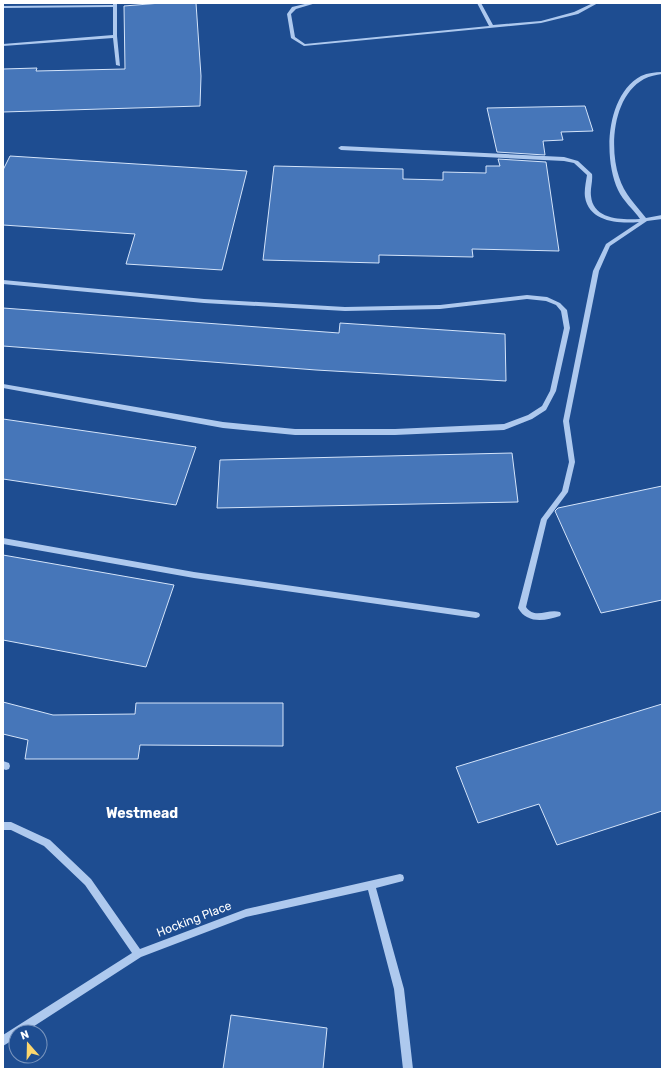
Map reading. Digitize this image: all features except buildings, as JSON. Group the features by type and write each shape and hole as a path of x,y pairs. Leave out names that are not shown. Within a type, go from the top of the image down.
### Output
{"lane":[{"path":"314,3 294,8 290,14 293,38 297,42 304,45 541,22 576,13 596,3"},
{"path":"479,3 492,27"},
{"path":"3,7 115,4 115,36 118,64"},
{"path":"3,45 115,36"},
{"path":"645,221 621,190 611,158 611,139 617,110 626,94 638,80 662,73"},
{"path":"341,148 564,159 576,162 590,175 588,198 591,206 600,215 613,221 645,221 662,217"},
{"path":"557,614 532,618 526,615 522,608 544,519 565,492 572,462 566,421 596,271 608,245 645,221"},
{"path":"3,282 204,301 345,309 440,307 527,297 547,299 558,304 564,310 567,328 553,391 544,408 530,417 504,427 395,432 295,432 223,425 3,386"},
{"path":"3,541 194,575 476,615"},
{"path":"3,826 11,826 47,843 88,882 138,954"},
{"name":"Hocking Place","path":"29,1024 138,954 246,913 400,878"},
{"path":"371,884 400,989 408,1069"}],"district":[{"name":"Westmead","path":"142,813"}]}
